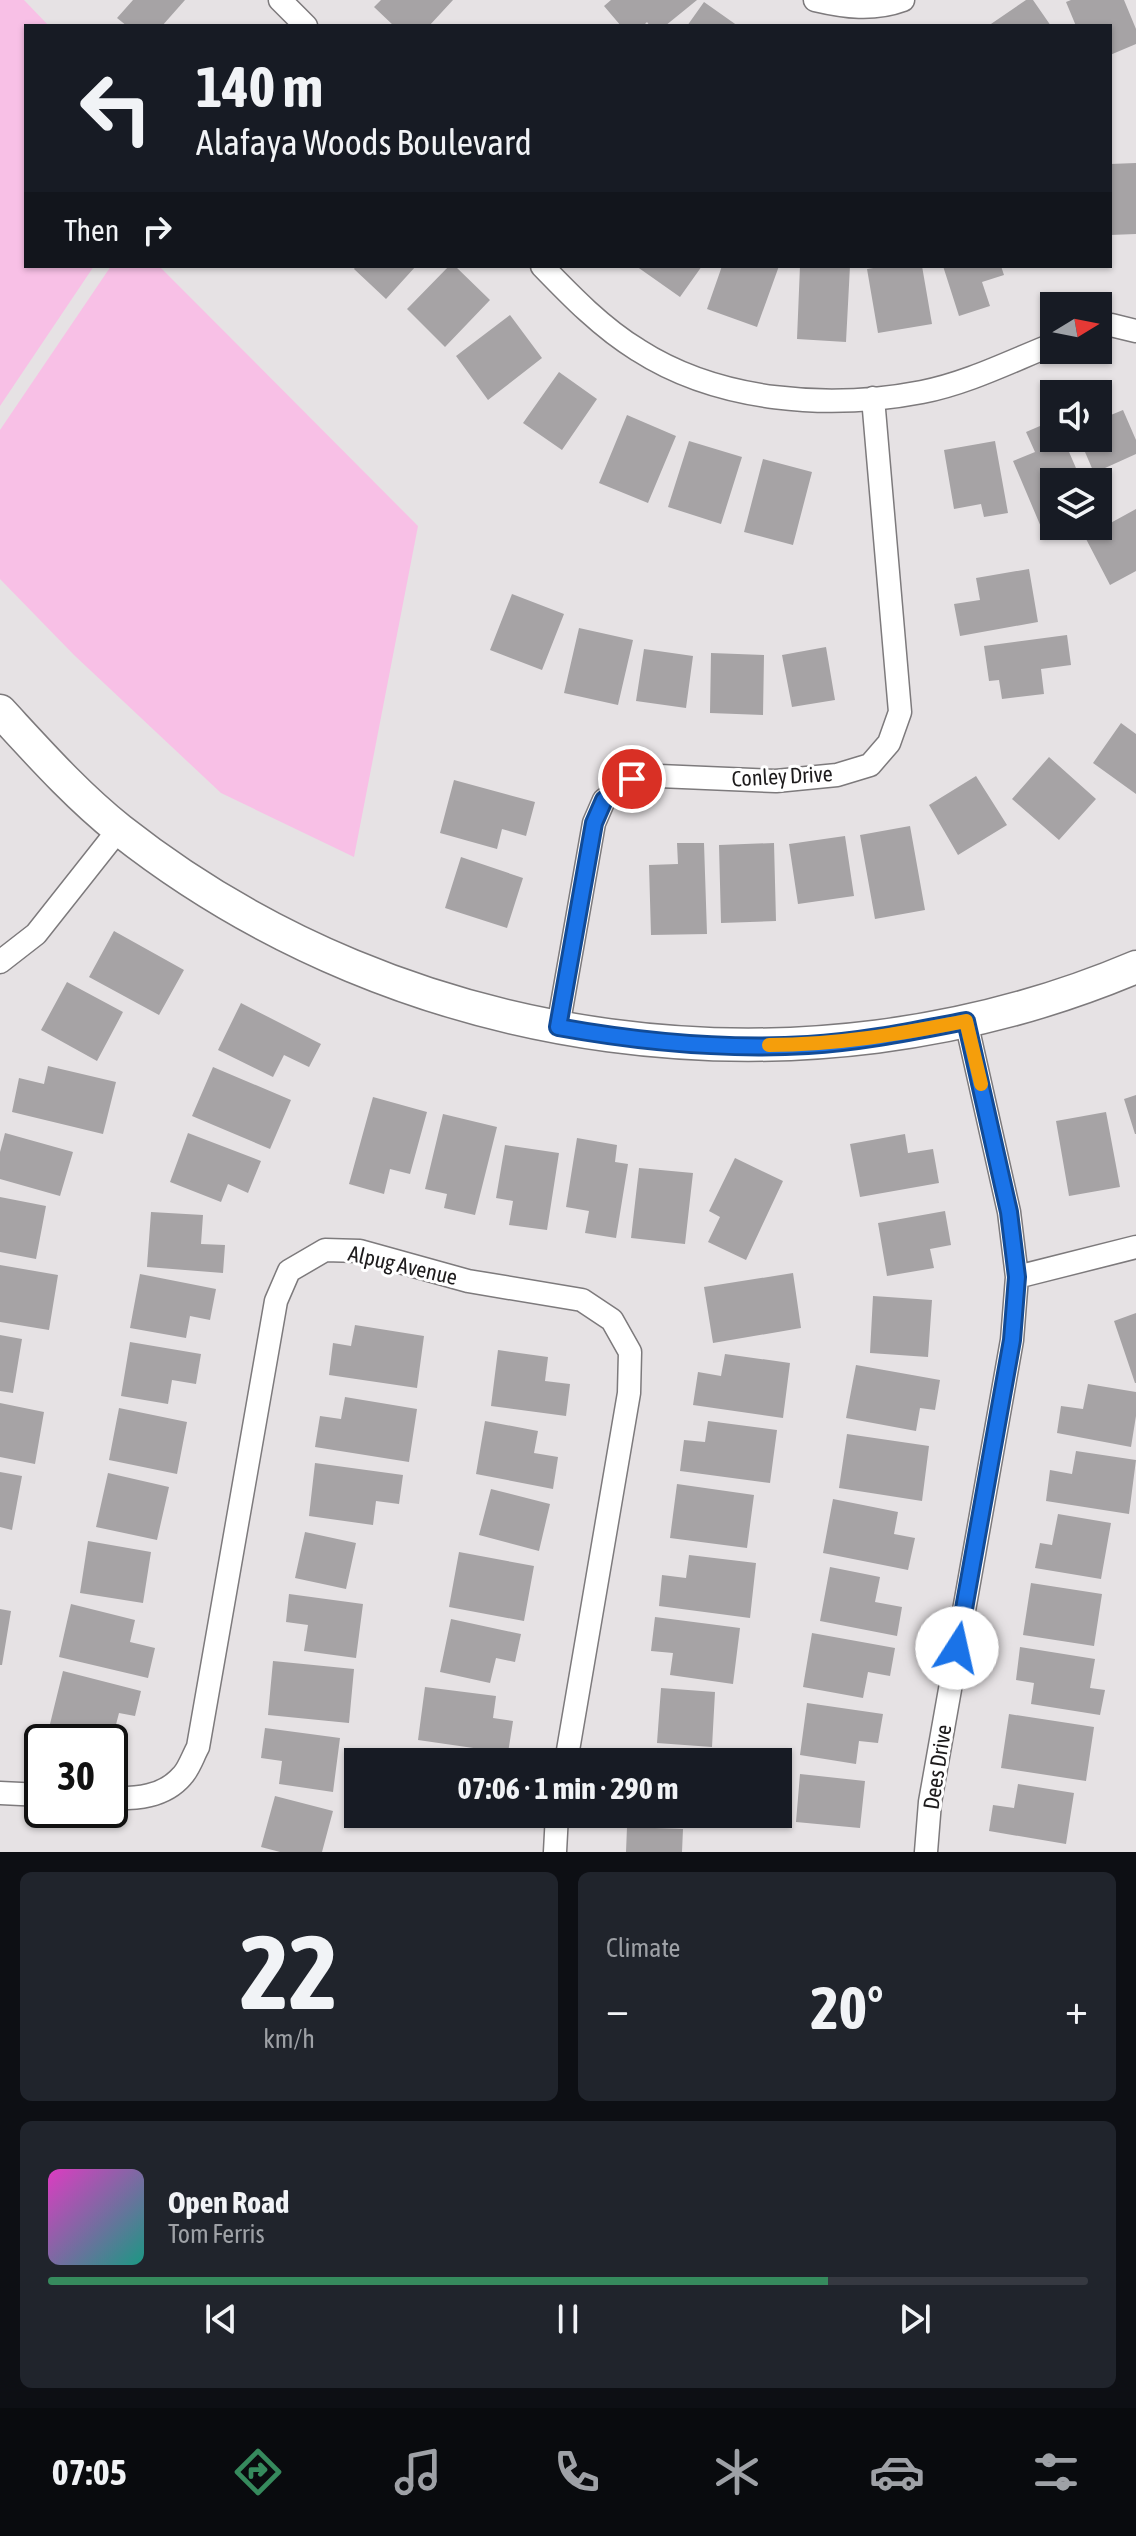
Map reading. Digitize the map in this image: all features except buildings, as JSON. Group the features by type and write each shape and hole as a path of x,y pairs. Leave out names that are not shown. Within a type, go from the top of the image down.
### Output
{"street":[{"path":"280,0 304,24"},
{"path":"815,0 849,8 890,5 903,0"},
{"path":"544,268 577,302 637,350 686,376 752,394 807,400 873,398 923,392 972,378 1040,350"},
{"path":"1112,325 1136,331"},
{"name":"Conley Drive","path":"558,1027 594,823 604,800 632,779 659,776 776,781 837,775 870,765 889,743 900,712 873,398"},
{"path":"0,711 57,772 119,829 259,920 318,950 460,1004 558,1027 682,1045 808,1045 882,1037 966,1021 1042,1002 1136,967"},
{"path":"0,962 36,934 119,829"},
{"name":"Dees Drive","path":"926,1852 930,1802 1012,1340 1017,1277 1009,1212 966,1021"},
{"path":"1017,1277 1136,1247"},
{"name":"Alpug Avenue","path":"128,1799 158,1794 183,1776 198,1747 276,1301 289,1271 325,1250 360,1251 468,1281 582,1300 612,1320 630,1352 629,1393 568,1748"},
{"path":"0,1793 24,1794"},
{"path":"555,1852 556,1828"}],"shaded area":[{"path":"0,0 24,0 47,24 24,24 24,268 93,268 0,406"},
{"path":"110,268 161,268 418,526 354,857 221,793 74,655 0,579 0,430"}],"slow traffic":[{"path":"769,1045 808,1045 882,1037 966,1021 981,1084"}],"route":[{"path":"632,779 604,800 594,823 558,1027 682,1045 808,1045 882,1037 966,1021 1009,1212 1017,1277 1012,1340 957,1648"}]}
